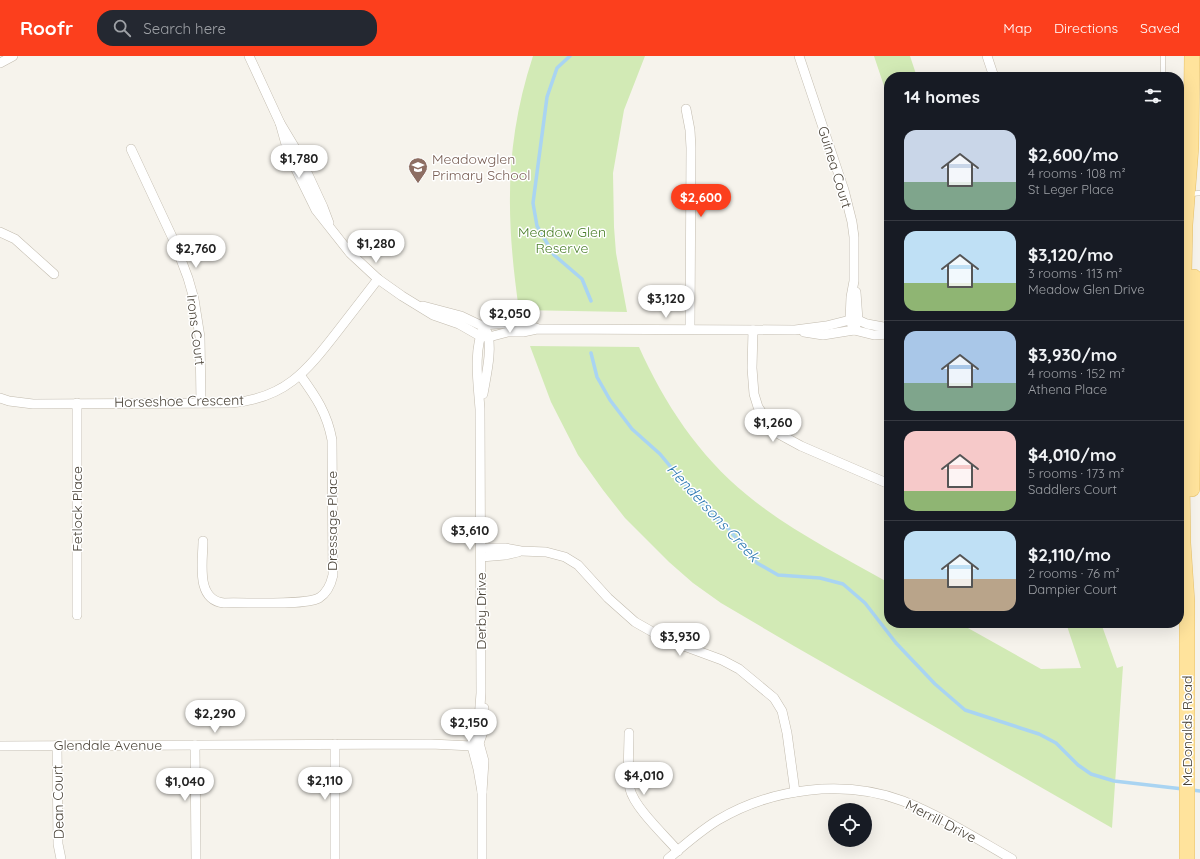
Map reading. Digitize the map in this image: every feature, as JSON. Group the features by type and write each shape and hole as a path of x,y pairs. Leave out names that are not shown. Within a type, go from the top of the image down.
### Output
{"main road":[{"name":"McDonalds Road","path":"1184,352 1185,225 1194,193 1191,148 1196,112 1192,56"},
{"name":"McDonalds Road","path":"1184,558 1187,602 1187,859"}],"street":[{"path":"0,63 13,56"},
{"path":"249,56 280,122 289,155 310,199 316,210 350,253 378,279 414,304 433,315 459,324 484,337 537,329 795,330 826,326 854,320 884,327"},
{"name":"Guinea Court","path":"799,56 844,190 854,237 854,281 851,297 854,330"},
{"path":"987,56 992,72"},
{"path":"686,109 690,130 691,148 690,329"},
{"name":"Irons Court","path":"131,149 179,254 192,292 200,337 201,403"},
{"path":"0,232 16,239 54,274"},
{"name":"Horseshoe Crescent","path":"0,398 33,404 201,403 252,400 273,393 300,375 317,357 378,279"},
{"path":"414,304 456,314 484,326 514,323 537,329"},
{"name":"Derby Drive","path":"475,743 482,693 480,409 487,368 484,326"},
{"path":"753,330 752,382 754,394 758,407 771,426 779,434 801,446 884,482"},
{"path":"795,330 823,335 854,330 874,335 884,334"},
{"name":"Dressage Place","path":"203,541 202,581 208,594 215,600 224,603 304,602 318,598 327,590 333,575 332,440 327,419 322,407 300,375"},
{"name":"Fetlock Place","path":"77,403 77,615"},
{"path":"481,552 505,548 521,551 546,552 565,557 584,571 620,610 634,622 665,639 730,664 768,693 774,698 782,711 787,732 795,792"},
{"path":"628,733 629,781 633,798 678,851"},
{"path":"475,743 482,792 482,859"},
{"name":"Glendale Avenue","path":"0,746 475,743"},
{"path":"335,744 335,859"},
{"name":"Dean Court","path":"57,745 58,844 61,859"},
{"path":"195,745 196,859"},
{"name":"Merrill Drive","path":"668,859 703,830 735,812 755,803 795,792 841,789 860,791 901,800 919,807 1012,859"}],"lane":[{"path":"1163,56 1163,72"}],"green space":[{"name":"Meadow Glen Reserve","path":"533,56 645,56 624,110 613,173 616,253 627,312 519,310 512,245 510,182 512,151 517,120"},
{"path":"874,56 910,56 915,72 884,72 884,86"},
{"path":"530,346 639,347 660,388 684,427 698,446 730,480 763,508 780,520 884,580 884,628 968,628 1041,669 1081,668 1068,628 1103,628 1117,668 1123,666 1112,828 794,646 721,603 693,583 669,562 625,518 603,490 578,455 551,402"}],"waterway":[{"name":"Hendersons Creek","path":"570,56 557,68 547,97 533,203 537,226 554,255 582,279 591,301"},
{"name":"Hendersons Creek","path":"591,353 597,377 610,400 632,429 660,454 708,512 727,527 757,563 778,575 820,578 843,584 865,603 884,628"},
{"name":"Hendersons Creek","path":"884,628 896,643 935,684 965,710 1039,734 1056,743 1078,765 1091,774 1114,781 1183,789"},
{"name":"Hendersons Creek","path":"1192,790 1200,791"}],"place":[{"name":"Meadowglen Primary School","path":"418,184"}]}
